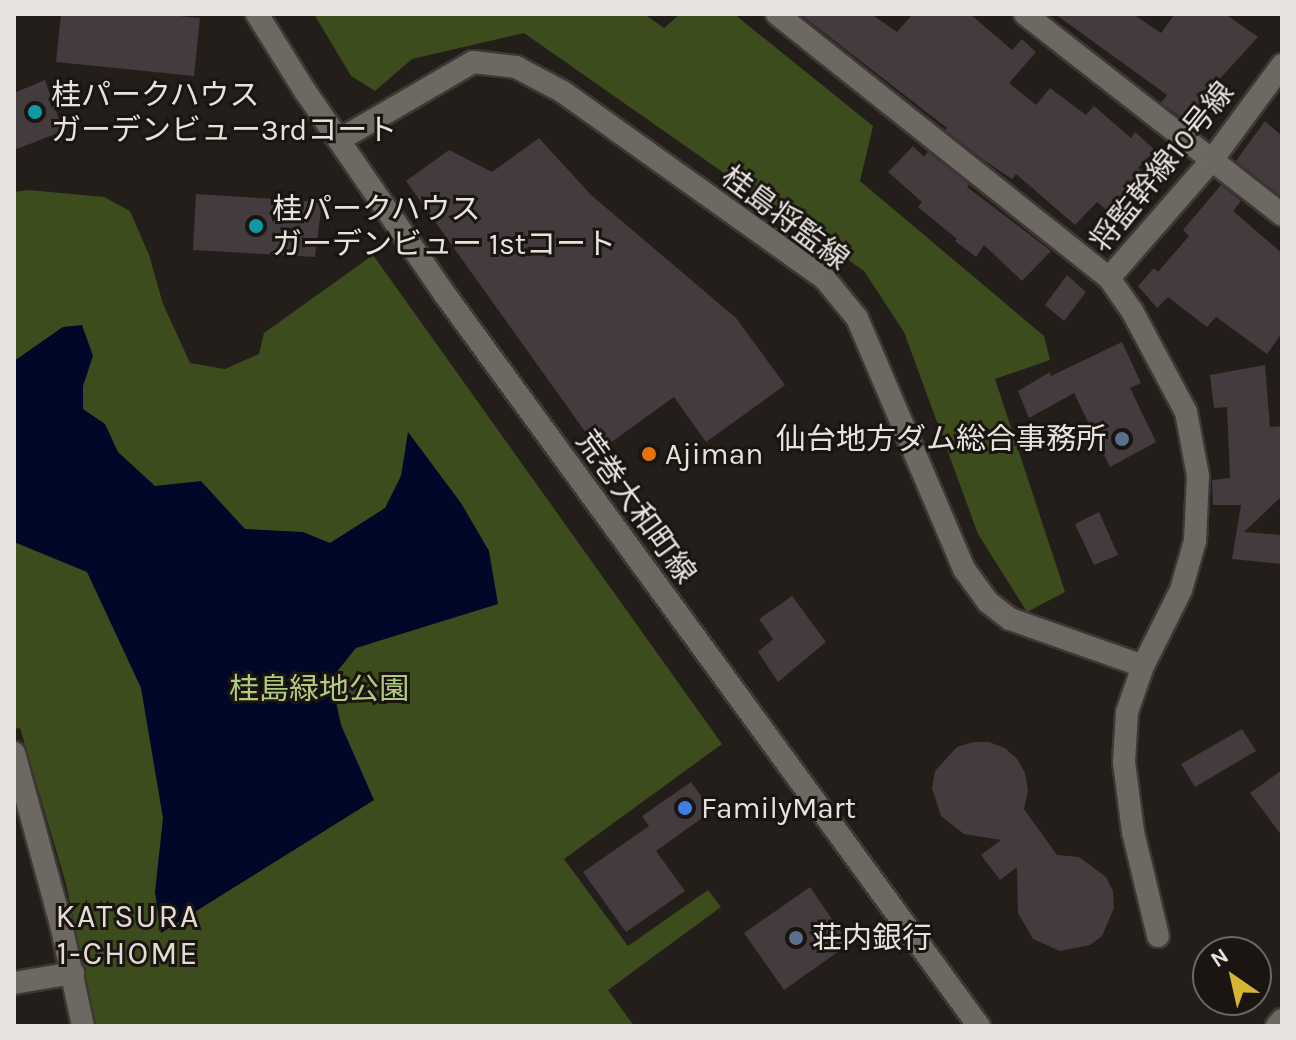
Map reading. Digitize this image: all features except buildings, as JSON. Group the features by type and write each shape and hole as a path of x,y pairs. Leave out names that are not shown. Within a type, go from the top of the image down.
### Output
{"street":[{"name":"荒巻大和町線","path":"257,14 455,309 979,1026"},
{"path":"777,14 1109,278"},
{"path":"1025,14 1282,215"},
{"name":"桂島将監線","path":"339,140 473,62 516,67 563,92 825,279 857,318 964,569 988,602 1010,619 1143,666"},
{"name":"将監幹線10号線","path":"1158,936 1133,832 1124,762 1127,712 1143,666 1181,590 1195,541 1198,476 1186,412 1132,311 1109,278 1212,160 1282,65"},
{"path":"14,753 73,973 83,1026"},
{"path":"14,983 73,973"},
{"path":"1277,1026 1282,1020"}],"green space":[{"path":"314,14 644,14 664,28 680,14 734,14 873,126 860,181 1044,336 1050,360 995,379 1065,592 1027,612 978,534 904,332 864,271 524,33 412,59 375,91 351,76"},
{"name":"桂島緑地公園","path":"28,190 104,197 130,211 149,255 163,304 190,363 225,369 259,354 264,333 373,255 722,744 564,859 628,946 708,890 721,907 608,990 634,1026 96,1026 66,884 20,728 14,729 14,192"}],"water":[{"path":"82,325 93,356 83,386 83,409 105,424 118,452 155,486 201,481 245,529 303,532 330,543 385,508 401,476 408,432 461,503 489,551 498,604 356,648 331,679 341,725 374,800 161,933 155,892 163,818 141,688 87,572 14,542 14,361 63,327"}],"place":[{"name":"桂パークハウス ガーデンビュー3rdコート","path":"35,112"},
{"name":"桂パークハウス ガーデンビュー 1stコート","path":"256,226"},
{"name":"仙台地方ダム総合事務所","path":"1122,439"},
{"name":"Ajiman","path":"649,454"},
{"name":"FamilyMart","path":"685,808"},
{"name":"荘内銀行","path":"796,938"}],"district":[{"name":"KATSURA 1-CHOME","path":"128,936"}]}
